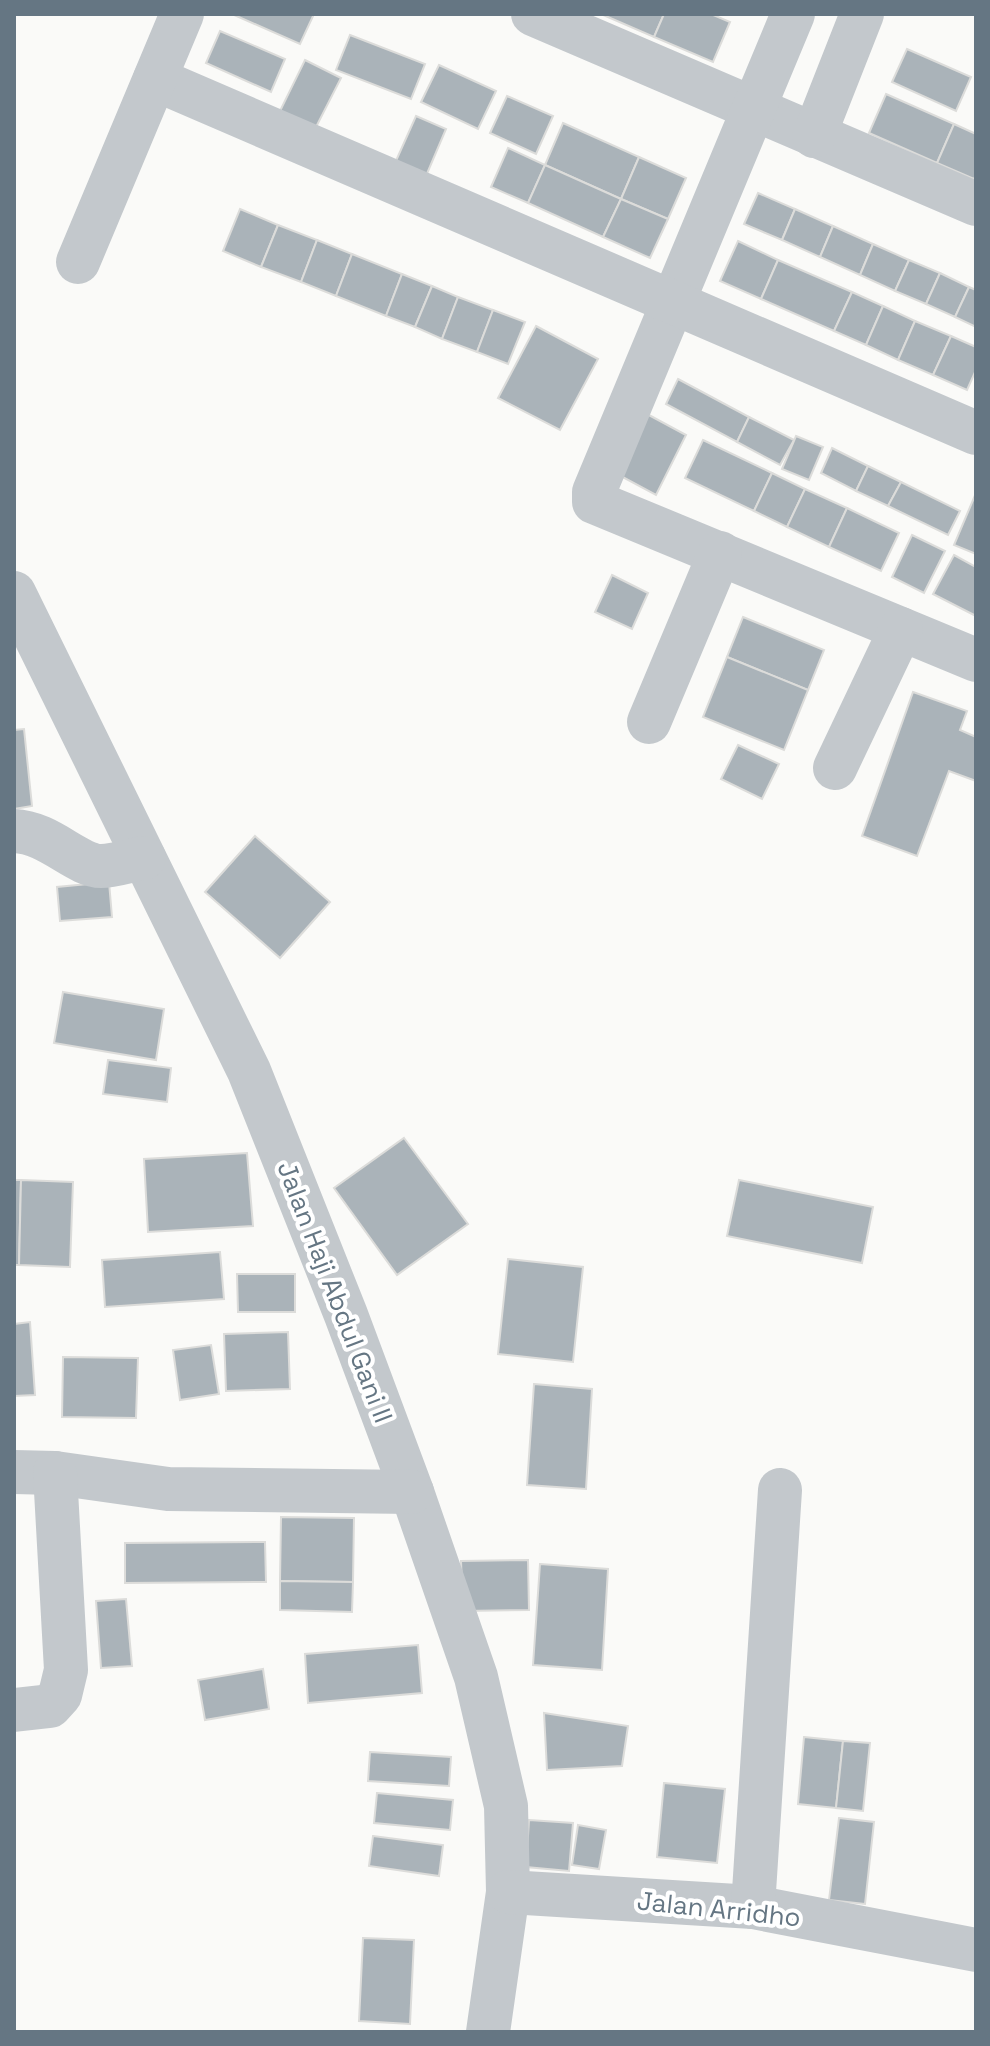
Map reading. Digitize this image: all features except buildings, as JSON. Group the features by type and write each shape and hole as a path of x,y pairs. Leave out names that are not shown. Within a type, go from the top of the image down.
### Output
{"street":[{"path":"78,262 182,14"},
{"path":"533,14 976,204"},
{"path":"793,14 593,498 598,504 976,660"},
{"path":"814,136 862,14"},
{"path":"155,79 976,433"},
{"path":"649,722 720,553"},
{"name":"Jalan Haji Abdul Gani II","path":"14,593 249,1071 346,1315 476,1677 506,1806 508,1892 488,2032"},
{"path":"835,768 901,629"},
{"path":"14,831 40,835 87,863 99,866 144,858"},
{"path":"14,1710 50,1706 60,1695 66,1670 35,1473 168,1489 412,1492"},
{"path":"753,1907 780,1490"},
{"name":"Jalan Arridho","path":"508,1892 753,1907 976,1950"}]}
